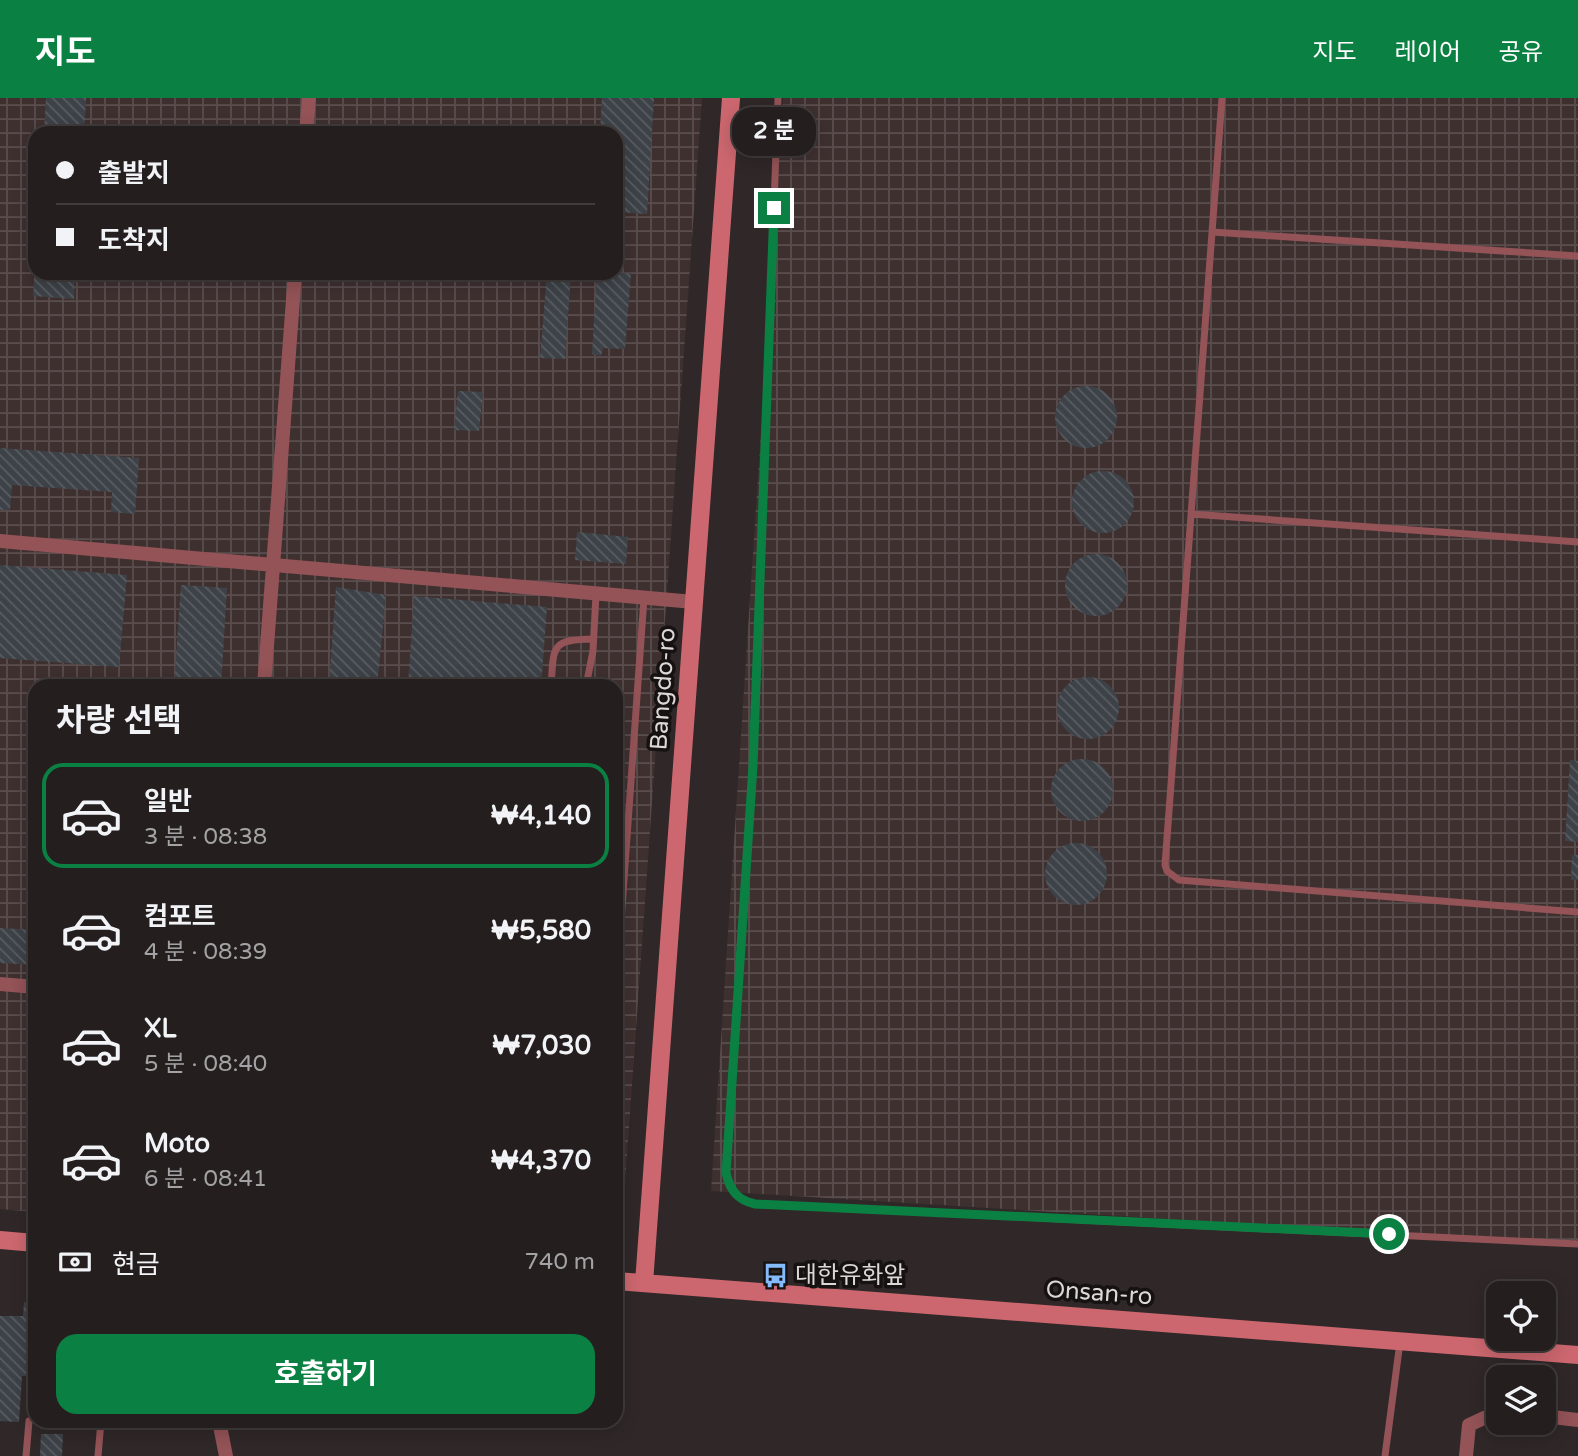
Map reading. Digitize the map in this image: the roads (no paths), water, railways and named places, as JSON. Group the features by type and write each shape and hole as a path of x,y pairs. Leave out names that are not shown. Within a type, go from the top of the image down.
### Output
{"street":[{"path":"307,126 309,98"},
{"name":"Bangdo-ro","path":"645,1283 731,98"},
{"path":"265,679 294,280"},
{"path":"0,541 694,602"},
{"path":"0,984 28,986"},
{"path":"0,1240 28,1242"},
{"name":"Onsan-ro","path":"623,1281 1578,1355"},
{"path":"1556,1417 1578,1420"},
{"path":"1466,1456 1469,1425 1486,1418"},
{"path":"220,1428 226,1456"}],"lane":[{"path":"778,98 753,766 726,1173 736,1196 755,1204 1578,1244"},
{"path":"1222,98 1166,851 1167,872 1179,880 1578,912"},
{"path":"1212,232 1578,256"},
{"path":"1191,514 1578,542"},
{"path":"587,679 596,593"},
{"path":"623,893 644,597"},
{"path":"552,679 556,646 563,641 593,639"},
{"path":"1385,1456 1400,1341"},
{"path":"26,1456 28,1428"},
{"path":"98,1456 100,1428"}],"place":[{"name":"대한유화앞","path":"775,1275"}]}
